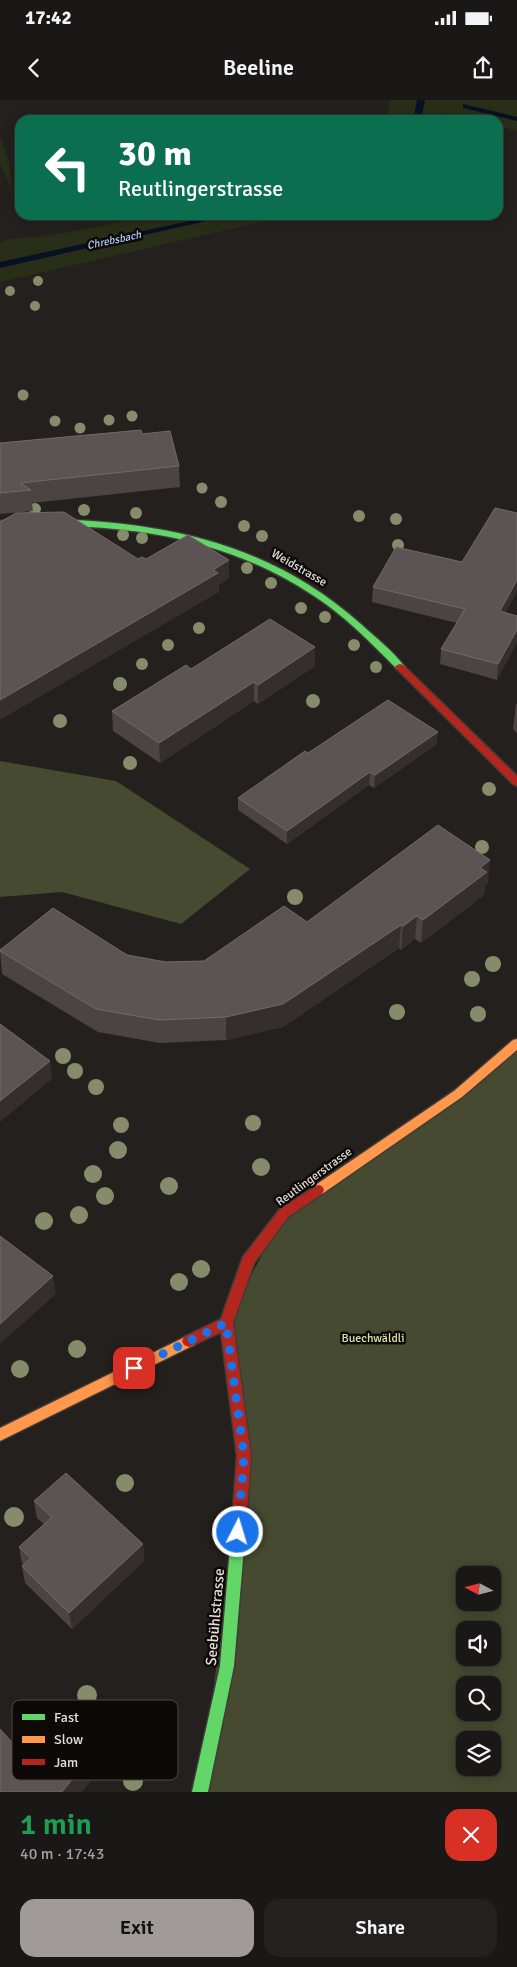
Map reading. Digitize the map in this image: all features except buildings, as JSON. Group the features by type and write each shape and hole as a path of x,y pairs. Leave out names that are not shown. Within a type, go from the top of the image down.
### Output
{"street":[{"name":"Weidstrasse","path":"0,524 70,521 128,526 209,543 281,571 316,592 352,621 517,782"},
{"name":"Reutlingerstrasse","path":"226,1323 248,1261 284,1213 458,1094 517,1043"},
{"path":"0,1435 226,1323"},
{"name":"Seebühlstrasse","path":"200,1792 227,1666 244,1456 226,1323"}],"green space":[{"path":"390,100 517,100 517,131 503,127 503,115 453,115 445,113 444,115 388,115"},
{"path":"0,135 9,161 12,190 0,164"},
{"path":"131,220 270,220 0,282 0,243 8,239 49,236"},
{"path":"0,761 116,781 250,869 181,924 62,892 0,897"},
{"name":"Buechwäldli","path":"517,1043 517,1792 200,1792 244,1456 226,1323 284,1213"}],"waterway":[{"name":"Chrebsbach","path":"419,115 421,100"},
{"path":"466,106 501,115"},
{"path":"503,115 517,119"},
{"name":"Chrebsbach","path":"0,265 205,220"}],"traffic: fast":[{"path":"0,524 42,522 124,526 165,532 205,542 243,555 281,572 317,594 360,629 400,667"},
{"path":"200,1792 227,1666 239,1524"}],"traffic: slow":[{"path":"318,1190 458,1094 517,1043"},
{"path":"0,1435 189,1341"}],"traffic: jam":[{"path":"400,667 517,782"},
{"path":"189,1341 226,1323 248,1261 284,1213 318,1190"},
{"path":"226,1323 244,1456 239,1524"}],"route":[{"path":"134,1368 226,1323 244,1456 238,1532"}]}
